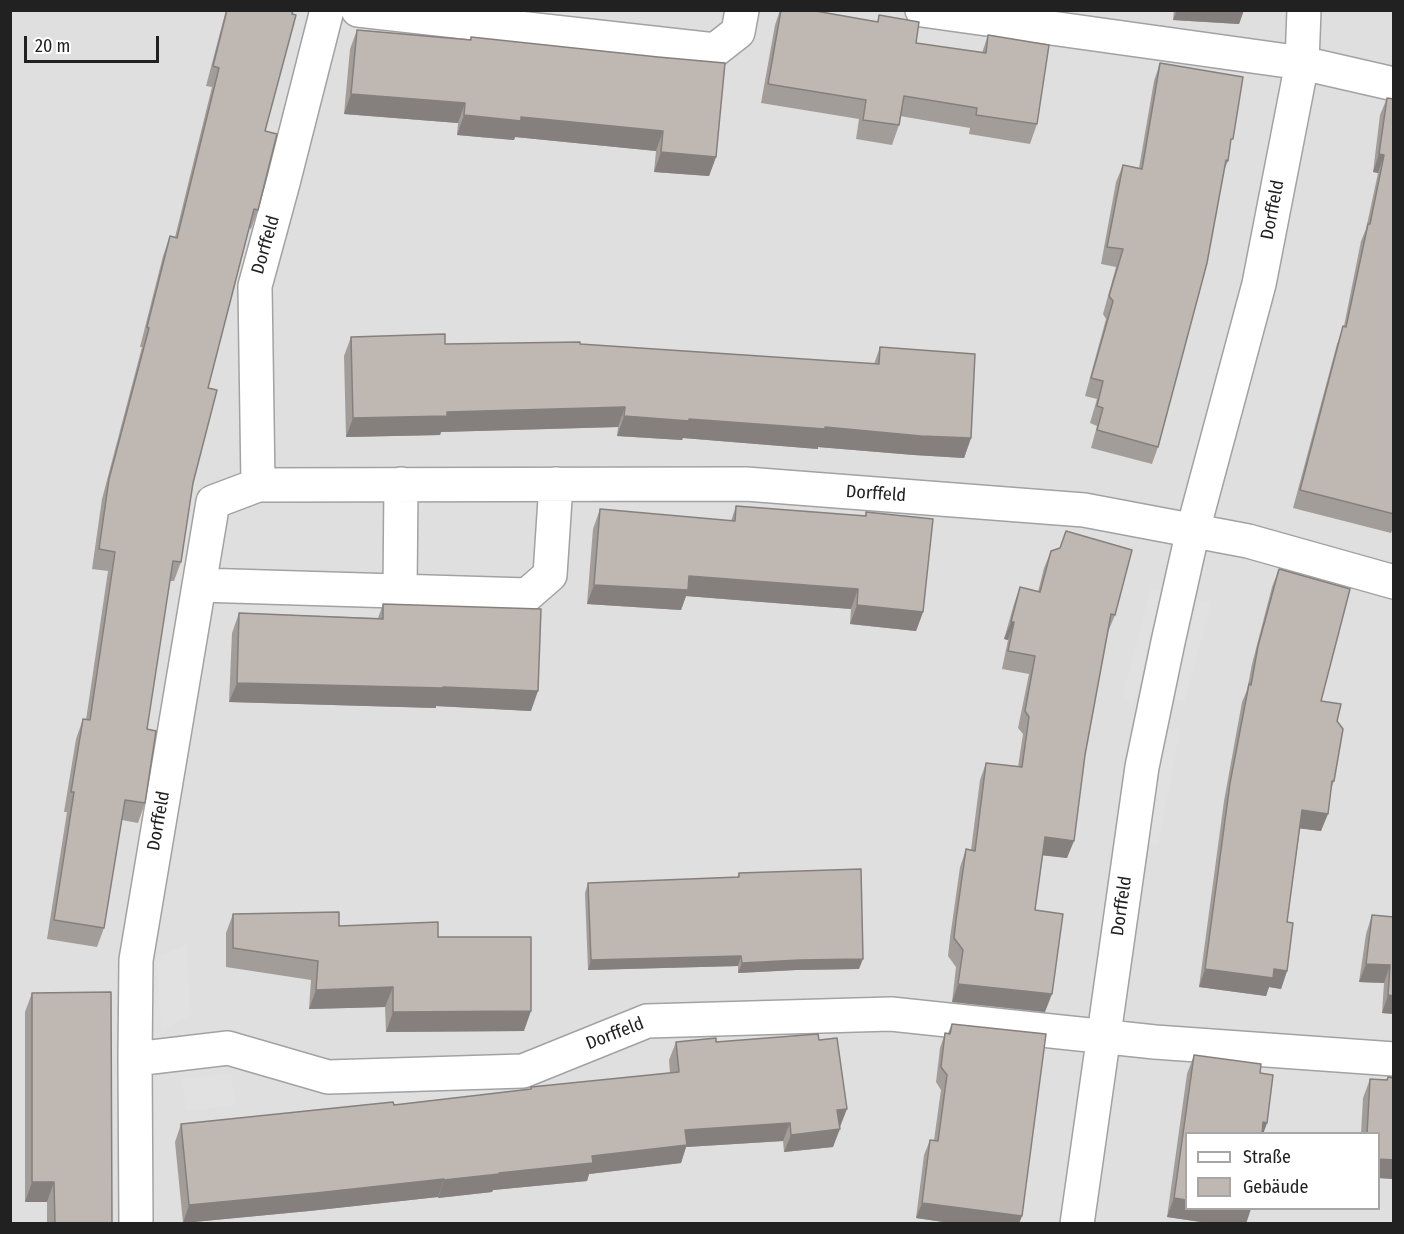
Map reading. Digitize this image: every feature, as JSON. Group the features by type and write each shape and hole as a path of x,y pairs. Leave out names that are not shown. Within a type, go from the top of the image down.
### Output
{"street":[{"name":"Dorffeld","path":"258,485 255,286 327,10"},
{"path":"358,10 509,19 715,50 738,32 742,10"},
{"path":"922,10 1302,63 1394,84"},
{"name":"Dorffeld","path":"1077,1224 1142,767 1193,530 1259,284 1302,63 1304,10"},
{"name":"Dorffeld","path":"136,1224 136,960 213,502 258,485 746,483 1084,510 1248,541 1394,582"},
{"path":"400,592 401,484"},
{"path":"199,585 527,595 550,575 556,484"},
{"name":"Dorffeld","path":"135,1059 228,1048 328,1077 523,1071 647,1020 891,1014 1155,1042 1394,1059"}],"shaded area":[{"path":"10,11 1393,11 1393,1223 11,1223"},
{"path":"1151,588 1163,591 1134,702 1122,699"},
{"path":"1196,599 1211,603 1185,701 1170,698"},
{"path":"1165,727 1180,730 1158,845 1143,843"},
{"path":"186,945 191,1015 161,1030 157,957"},
{"path":"231,1073 235,1105 186,1111 182,1079"}],"building":[{"path":"227,10 293,10 292,14 296,15 265,131 277,134 258,210 254,209 208,388 217,390 193,483 181,562 173,561 147,729 156,731 145,803 125,800 104,928 54,920 83,719 90,720 115,552 99,549 109,479 149,328 147,327 170,236 177,238 219,68 213,66"},
{"path":"781,10 810,10 878,22 879,15 919,22 916,43 986,53 988,35 1049,45 1037,124 976,115 977,108 904,96 899,125 863,120 866,100 768,84"},
{"path":"357,30 471,40 471,37 725,63 716,157 661,152 663,131 521,117 521,121 464,115 465,103 351,94"},
{"path":"1160,63 1243,77 1233,139 1231,139 1228,161 1226,160 1207,263 1158,447 1097,430 1103,408 1097,406 1103,381 1091,378 1113,301 1109,296 1123,249 1107,247 1123,165 1142,169"},
{"path":"1387,98 1394,99 1394,514 1300,490 1343,326 1346,327 1368,224 1370,224 1384,155 1379,154"},
{"path":"445,334 445,344 580,342 580,344 879,364 880,347 975,354 971,438 624,416 625,407 447,412 447,416 353,418 351,337"},
{"path":"736,506 866,516 866,512 933,519 923,612 857,605 858,589 689,576 688,590 594,585 600,509 735,521"},
{"path":"1066,531 1132,550 1115,615 1111,614 1085,755 1074,841 1045,837 1035,910 1063,914 1052,994 958,984 963,950 954,938 956,920 966,849 975,851 986,763 1022,767 1029,717 1025,711 1035,656 1008,651 1014,622 1011,622 1020,587 1040,592 1051,551 1060,548"},
{"path":"1279,569 1350,589 1321,701 1341,704 1337,721 1343,729 1328,814 1302,810 1287,922 1293,923 1287,971 1274,969 1273,978 1205,969 1230,783 1249,684 1251,685 1258,646"},
{"path":"383,604 541,609 538,691 237,683 239,613 383,619"},
{"path":"861,869 863,959 742,963 741,956 591,960 588,883 739,877 739,873"},
{"path":"339,912 339,926 438,922 438,937 531,937 531,1011 393,1012 393,987 316,990 318,961 233,948 233,914"},
{"path":"1372,915 1394,917 1394,996 1388,995 1390,965 1366,964"},
{"path":"111,992 112,1224 55,1224 54,1182 32,1182 32,993"},
{"path":"952,1024 1046,1034 1022,1216 922,1203 930,1140 938,1141 947,1075 941,1067 945,1033 950,1034"},
{"path":"818,1034 819,1040 837,1038 847,1109 837,1110 840,1129 791,1135 790,1123 685,1130 687,1145 592,1156 593,1163 189,1205 181,1124 393,1102 394,1105 531,1089 531,1087 679,1072 676,1042 716,1038 716,1042"},
{"path":"1194,1055 1261,1064 1260,1073 1273,1075 1267,1123 1263,1122 1262,1132 1185,1132 1185,1200 1174,1198"},
{"path":"1388,1077 1394,1078 1394,1160 1380,1159 1380,1132 1367,1132 1370,1079 1387,1080"}]}
